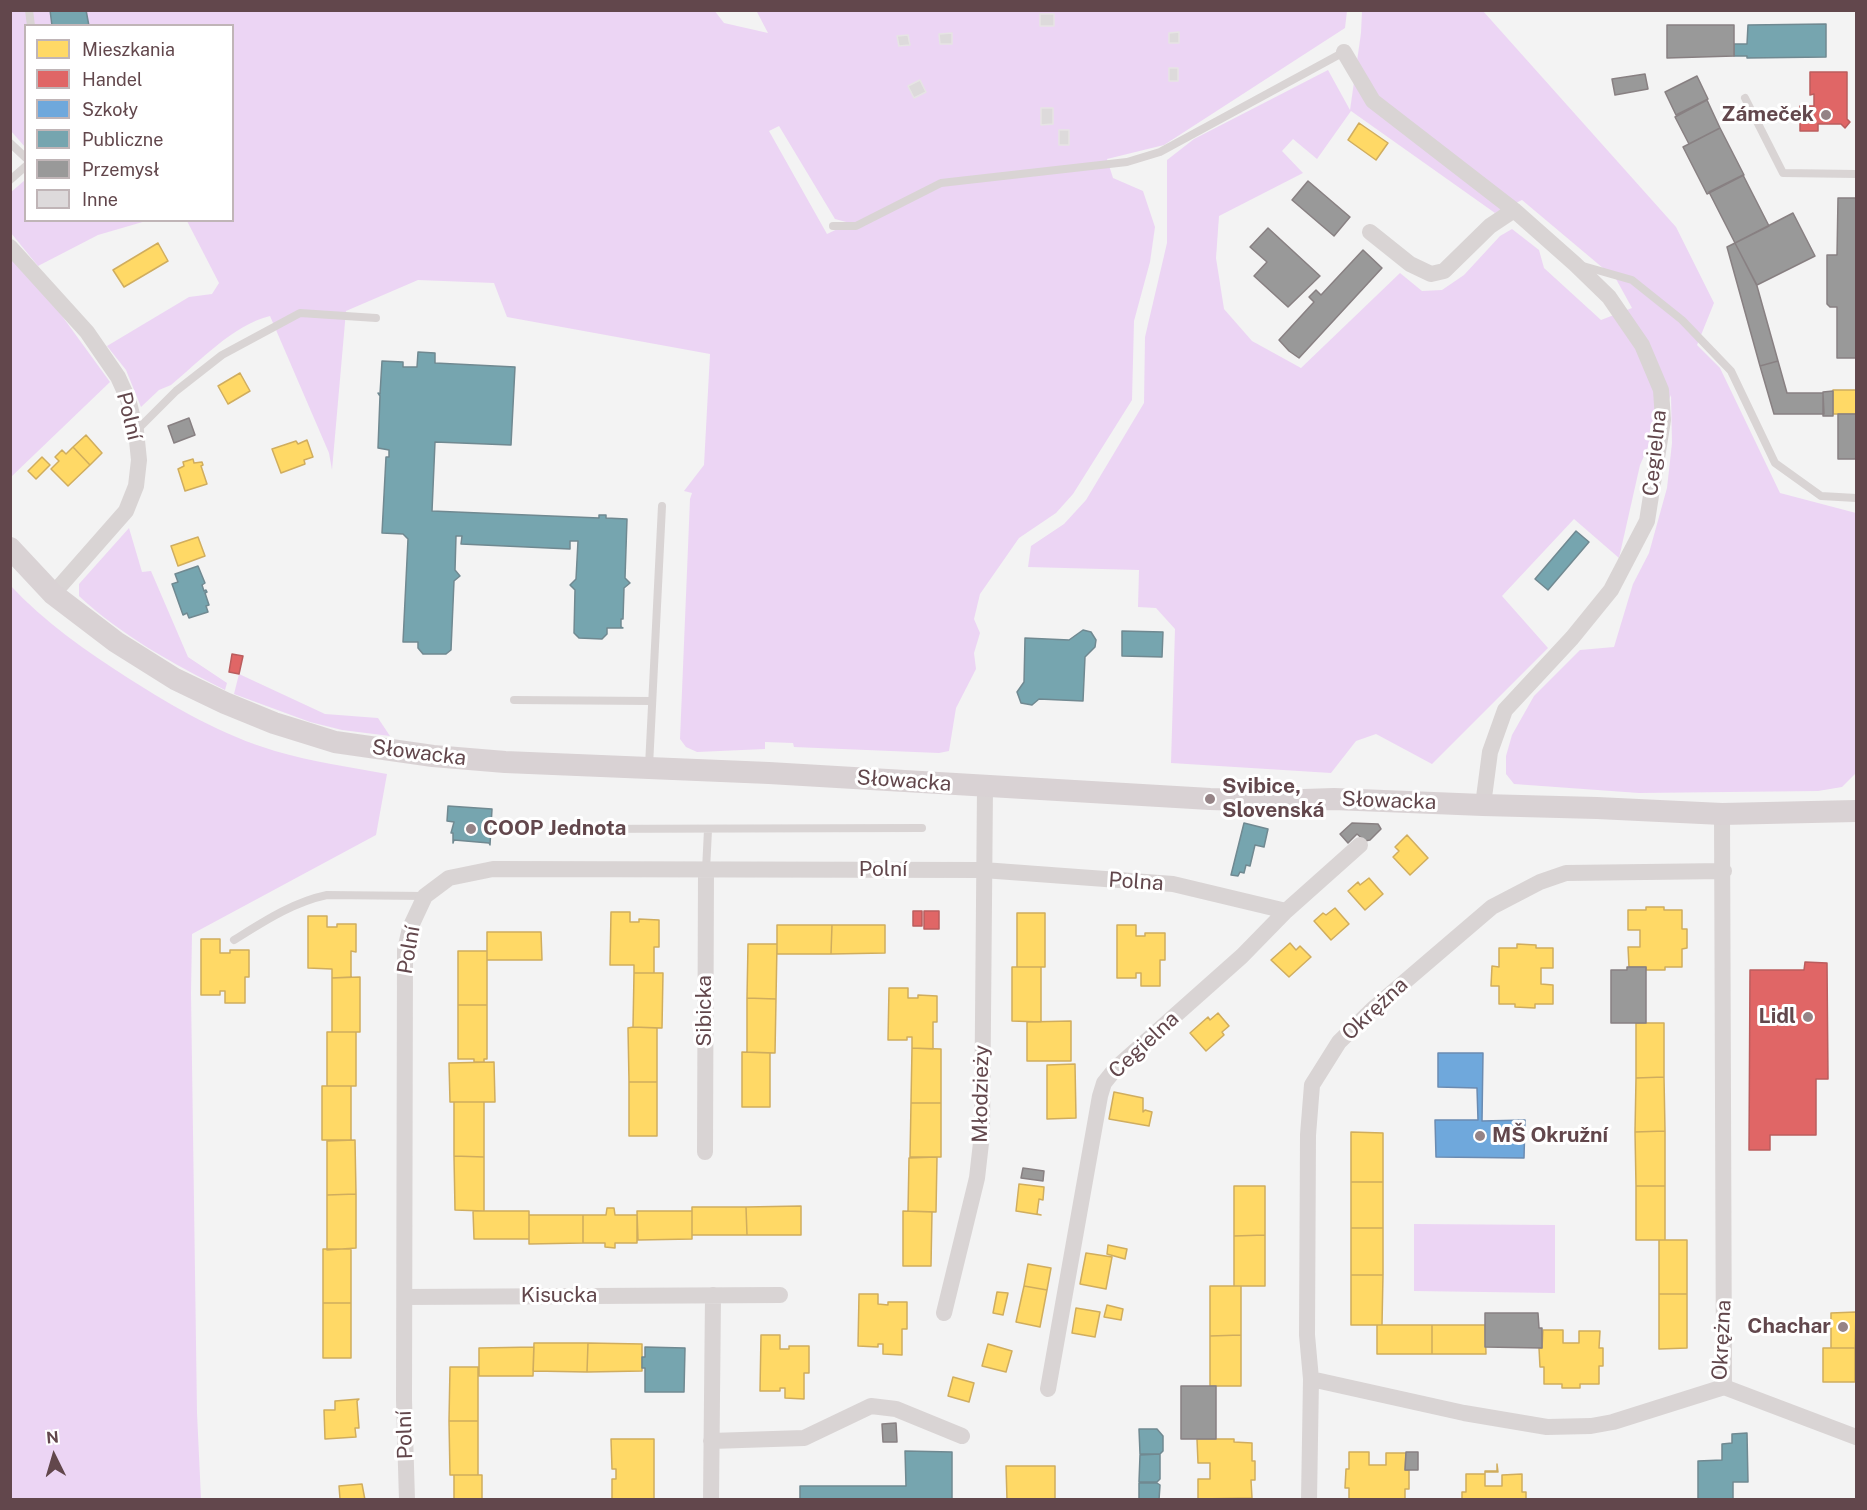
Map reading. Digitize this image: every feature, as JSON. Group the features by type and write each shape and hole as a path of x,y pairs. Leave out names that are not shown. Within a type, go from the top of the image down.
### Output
{"street":[{"name":"Cegielna","path":"1344,52 1373,101 1514,210 1609,297 1642,345 1661,390 1663,420 1647,521 1611,590 1572,638 1505,710 1490,752 1483,805"},
{"path":"1370,232 1410,264 1431,274 1444,271 1490,226 1514,210"},
{"name":"Polní","path":"10,247 87,333 118,377 128,399 136,431 139,460 136,486 126,511 53,594"},
{"name":"Słowacka","path":"10,548 53,594 116,642 175,679 274,723 335,742 379,749 505,762 650,767 1210,799 1273,801 1334,799 1722,814 1857,811"},
{"name":"Młodzieży","path":"944,1313 977,1178 982,1134 985,787"},
{"name":"Okrężna","path":"1311,1379 1464,1413 1547,1427 1591,1426 1613,1422 1724,1387 1724,871 1722,814"},
{"name":"Cegielna","path":"1048,1389 1104,1083 1116,1068 1242,956 1286,911 1360,845"},
{"name":"Polní","path":"407,1500 404,1400 405,950 410,928 425,896 449,878 493,869 983,870"},
{"name":"Sibicka","path":"705,1152 706,870"},
{"name":"Polna","path":"983,870 1173,884 1286,911"},
{"name":"Okrężna","path":"1309,1500 1311,1379 1306,1335 1308,1135 1312,1085 1339,1042 1374,1008 1492,907 1540,882 1566,873 1724,871"},
{"path":"711,1500 713,1295"},
{"name":"Kisucka","path":"405,1297 780,1295"},
{"path":"1724,1387 1857,1437"},
{"path":"711,1441 804,1438 872,1406 896,1409 962,1436"}],"lane":[{"path":"833,226 856,226 941,183 1127,162 1160,152 1344,52"},
{"path":"1745,98 1783,173 1857,174"},
{"path":"10,143 24,156"},
{"path":"10,180 24,168"},
{"path":"1575,264 1632,280 1682,320 1731,370 1775,463 1821,496 1857,498"},
{"path":"136,431 176,391 222,355 300,313 376,318"},
{"path":"650,767 662,506"},
{"path":"514,700 652,701"},
{"path":"560,829 922,828"},
{"path":"706,870 708,830"},
{"path":"234,940 283,911 312,898 327,895 425,896"}],"shaded area":[{"path":"714,10 724,23 768,33 757,12 1347,11 1345,28 1164,145 1107,159 1113,178 1143,191 1155,227 1150,262 1134,321 1132,400 1073,494 1056,513 1019,538 980,594 974,619 980,633 974,653 976,669 956,708 949,751 939,753 794,747 793,743 765,742 765,749 697,752 686,747 680,739 692,493 684,491 704,465 710,354 507,317 494,283 418,280 346,311 332,470 329,453 270,316 230,335 171,385 159,390 141,407 126,370 107,346 189,297 212,294 219,283 188,222 234,222 234,24 24,24 24,146 11,131 11,11","holes":["779,126 835,219 850,223 827,234 769,131"]},
{"path":"1362,11 1483,11 1676,227 1714,303 1697,345 1720,368 1780,493 1856,513 1856,773 1842,787 1818,791 1639,793 1514,784 1506,774 1506,756 1512,735 1534,696 1580,650 1614,647 1633,584 1649,553 1667,488 1672,443 1671,395 1640,465 1619,558 1574,519 1502,596 1548,648 1432,764 1376,734 1356,741 1331,773 1171,763 1175,629 1156,608 1138,607 1139,570 1028,567 1031,546 1064,524 1086,500 1144,403 1145,337 1167,243 1167,160 1194,139 1328,70 1350,110","holes":["1351,111 1495,213 1522,200 1616,279 1632,308 1601,320 1544,268 1539,250 1512,229 1500,236 1464,275 1442,290 1422,291 1400,273 1301,368 1252,341 1224,309 1216,258 1219,216 1303,173 1282,151 1293,139 1317,159"]},
{"path":"24,181 24,222 143,222 98,235 38,266 11,233 10,193"},
{"path":"11,258 41,287 110,382 11,477"},
{"path":"129,528 142,572 151,571 188,657 227,683 225,690 148,648 79,596 79,584"},
{"path":"10,585 51,624 81,646 112,668 199,720 275,751 387,774 376,835 192,934 197,1413 201,1499 11,1499"},
{"path":"239,674 325,714 378,718 390,736 342,730 310,722 234,694"},
{"path":"1414,1224 1555,1225 1555,1293 1414,1291"}],"building: Mieszkania":[{"path":"1359,123 1388,143 1376,160 1348,140"},
{"path":"158,243 168,261 124,287 113,270"},
{"path":"240,373 250,391 228,404 218,386"},
{"path":"1833,390 1856,390 1856,414 1833,414"},
{"path":"86,435 102,453 90,465 73,447"},
{"path":"307,440 313,457 304,460 305,464 281,473 272,449"},
{"path":"73,447 90,465 68,486 51,469 59,461 55,457 62,450 66,454"},
{"path":"42,457 50,465 36,479 28,471"},
{"path":"193,459 194,463 202,462 201,466 207,484 185,491 178,469 184,466 183,462"},
{"path":"198,537 205,556 178,566 171,546"},
{"path":"1407,835 1428,858 1410,875 1393,857 1399,851 1395,847"},
{"path":"1369,878 1383,894 1365,910 1348,891 1358,882 1360,885"},
{"path":"1646,907 1682,910 1682,929 1687,929 1687,948 1682,949 1682,967 1646,970 1646,967 1629,967 1628,947 1640,947 1640,930 1628,930 1628,910 1646,910"},
{"path":"1335,908 1349,924 1331,940 1314,921 1323,913 1326,915"},
{"path":"611,912 630,912 630,922 639,922 639,919 659,920 659,947 654,947 654,973 634,973 634,965 610,965"},
{"path":"1017,913 1045,913 1045,967 1017,967"},
{"path":"308,916 327,916 327,927 337,927 337,924 356,924 356,952 351,951 351,977 332,978 332,969 308,968"},
{"path":"777,925 832,925 831,954 777,954"},
{"path":"832,925 885,925 885,953 831,954"},
{"path":"1117,925 1136,925 1136,936 1145,936 1145,933 1165,933 1165,960 1160,960 1160,986 1141,986 1141,973 1136,973 1136,978 1117,978"},
{"path":"487,932 541,932 542,960 487,960"},
{"path":"201,939 220,939 220,953 230,953 230,950 249,950 249,977 245,977 245,1003 225,1003 225,991 220,991 220,995 201,995"},
{"path":"1290,943 1296,950 1300,946 1311,957 1289,977 1271,960"},
{"path":"748,944 777,944 776,999 747,998"},
{"path":"1517,944 1536,945 1536,948 1553,948 1553,968 1541,968 1541,984 1553,985 1553,1004 1535,1004 1535,1008 1499,1004 1499,986 1491,986 1492,966 1499,967 1499,948 1517,948"},
{"path":"458,951 487,951 487,1005 458,1005"},
{"path":"1012,967 1041,967 1041,1022 1012,1021"},
{"path":"634,973 663,973 662,1028 633,1027"},
{"path":"360,977 360,1032 332,1032 332,978"},
{"path":"889,988 908,988 908,998 918,998 918,995 937,996 937,1022 933,1022 933,1049 912,1048 912,1037 907,1037 907,1040 888,1040"},
{"path":"747,998 776,999 775,1053 747,1052"},
{"path":"458,1005 487,1005 487,1059 484,1059 484,1062 474,1062 474,1059 458,1059"},
{"path":"1218,1013 1229,1026 1222,1032 1224,1035 1206,1051 1190,1033 1208,1017 1210,1020"},
{"path":"1071,1021 1071,1061 1027,1061 1027,1022"},
{"path":"1636,1023 1664,1023 1664,1077 1636,1078"},
{"path":"628,1028 657,1028 657,1082 629,1082"},
{"path":"327,1032 356,1032 356,1086 327,1086"},
{"path":"912,1048 941,1049 941,1103 911,1103"},
{"path":"742,1052 770,1053 770,1107 742,1107"},
{"path":"494,1062 495,1102 450,1102 449,1063"},
{"path":"1075,1064 1076,1118 1047,1119 1047,1065"},
{"path":"1664,1077 1665,1131 1635,1132 1636,1078"},
{"path":"629,1082 657,1082 657,1136 629,1136"},
{"path":"322,1086 351,1086 351,1140 322,1140"},
{"path":"1114,1092 1143,1098 1143,1112 1145,1110 1152,1112 1149,1126 1109,1119"},
{"path":"454,1102 484,1102 484,1157 454,1156"},
{"path":"911,1103 941,1103 941,1157 910,1157"},
{"path":"1665,1131 1665,1186 1636,1186 1635,1132"},
{"path":"1351,1132 1383,1133 1383,1182 1351,1182"},
{"path":"355,1140 356,1194 327,1195 327,1141"},
{"path":"454,1156 484,1157 484,1211 455,1210"},
{"path":"937,1157 936,1212 908,1211 909,1158"},
{"path":"1351,1182 1383,1182 1383,1228 1351,1228"},
{"path":"1019,1184 1044,1187 1043,1200 1039,1199 1037,1214 1041,1215 1016,1211"},
{"path":"1234,1186 1265,1186 1265,1235 1234,1236"},
{"path":"1636,1186 1665,1186 1665,1240 1636,1240"},
{"path":"356,1194 356,1248 327,1250 327,1195"},
{"path":"801,1206 801,1235 747,1235 746,1207"},
{"path":"692,1207 746,1207 747,1235 692,1235"},
{"path":"607,1208 614,1208 615,1215 637,1215 637,1243 615,1243 615,1248 605,1247 605,1243 583,1243 583,1215 606,1215"},
{"path":"473,1211 529,1211 529,1239 474,1239"},
{"path":"637,1211 692,1211 692,1239 638,1240"},
{"path":"903,1211 932,1212 931,1266 903,1266"},
{"path":"529,1215 583,1215 583,1243 529,1244"},
{"path":"1351,1228 1383,1228 1383,1275 1351,1275"},
{"path":"1265,1235 1265,1286 1234,1286 1234,1236"},
{"path":"1659,1240 1687,1240 1687,1294 1659,1294"},
{"path":"1108,1245 1127,1249 1125,1259 1107,1254"},
{"path":"323,1249 351,1249 351,1303 323,1303"},
{"path":"1086,1253 1112,1257 1106,1289 1080,1284"},
{"path":"1028,1264 1051,1268 1047,1290 1024,1286"},
{"path":"1351,1275 1383,1275 1382,1325 1351,1325"},
{"path":"1024,1286 1047,1290 1040,1327 1016,1322"},
{"path":"1210,1286 1241,1286 1241,1335 1210,1336"},
{"path":"997,1292 1008,1293 1003,1315 993,1313"},
{"path":"859,1294 878,1294 878,1304 907,1302 907,1329 902,1329 902,1355 883,1354 883,1344 878,1344 878,1347 858,1346"},
{"path":"1659,1294 1687,1294 1687,1348 1659,1349"},
{"path":"323,1303 351,1303 351,1358 323,1358"},
{"path":"1107,1305 1123,1309 1121,1320 1104,1317"},
{"path":"1076,1308 1100,1312 1095,1337 1072,1333"},
{"path":"1856,1312 1855,1348 1831,1348 1831,1313"},
{"path":"1377,1325 1432,1325 1432,1354 1377,1354"},
{"path":"1432,1325 1485,1325 1486,1354 1432,1354"},
{"path":"1543,1330 1563,1330 1563,1343 1579,1343 1579,1331 1600,1331 1599,1348 1603,1348 1603,1366 1599,1366 1599,1384 1580,1384 1580,1388 1562,1388 1562,1384 1544,1384 1544,1367 1540,1367 1539,1348 1542,1348"},
{"path":"761,1335 780,1335 780,1349 789,1349 789,1346 809,1346 809,1373 804,1373 804,1399 785,1398 785,1388 780,1388 780,1391 760,1391"},
{"path":"1241,1335 1241,1386 1210,1386 1210,1336"},
{"path":"534,1343 588,1343 587,1372 533,1371"},
{"path":"588,1343 642,1344 642,1371 587,1372"},
{"path":"988,1344 1012,1351 1006,1372 982,1366"},
{"path":"534,1347 533,1376 479,1376 479,1348"},
{"path":"1823,1348 1855,1348 1855,1382 1823,1382"},
{"path":"450,1367 478,1367 478,1421 449,1421"},
{"path":"953,1377 974,1383 969,1402 948,1396"},
{"path":"359,1399 357,1401 359,1428 355,1428 356,1437 325,1439 324,1410 335,1410 335,1401"},
{"path":"449,1421 478,1421 478,1475 450,1475"},
{"path":"611,1439 654,1439 654,1500 612,1500 612,1479 616,1479 616,1469 612,1469"},
{"path":"1197,1439 1234,1439 1234,1442 1252,1443 1255,1480 1251,1480 1252,1498 1198,1499 1198,1479 1210,1479 1210,1463 1198,1463"},
{"path":"1349,1452 1369,1452 1369,1465 1386,1465 1386,1453 1406,1453 1405,1470 1409,1470 1409,1489 1405,1489 1405,1500 1349,1500 1349,1488 1345,1488 1346,1469 1349,1469"},
{"path":"1006,1466 1055,1466 1055,1500 1007,1500"},
{"path":"1466,1474 1485,1474 1485,1486 1502,1486 1502,1475 1522,1474 1522,1492 1526,1492 1526,1500 1462,1500 1462,1492 1466,1492"},
{"path":"454,1475 482,1475 482,1500 454,1500"},
{"path":"362,1484 365,1500 333,1500 340,1499 339,1486"}],"building: Handel":[{"path":"1810,72 1847,72 1847,119 1850,122 1845,128 1841,124 1818,124 1818,131 1800,131 1800,106 1814,106 1814,94 1810,95"},
{"path":"232,654 243,656 239,674 229,672"},
{"path":"913,911 922,911 922,926 913,926"},
{"path":"924,911 939,911 939,929 924,929"},
{"path":"1805,962 1827,963 1828,1079 1816,1079 1816,1135 1770,1135 1770,1150 1749,1150 1750,970 1804,970"}],"building: Szkoły":[{"path":"1438,1053 1483,1053 1482,1121 1525,1120 1524,1158 1436,1157 1435,1120 1478,1120 1477,1088 1438,1087"}],"building: Publiczne":[{"path":"50,10 86,10 89,24 52,24"},
{"path":"1826,24 1826,57 1747,58 1747,56 1734,56 1734,44 1747,44 1748,25"},
{"path":"418,352 435,353 435,363 515,367 511,445 435,442 432,511 599,518 599,515 606,515 606,518 627,519 625,578 630,583 624,588 623,619 621,619 623,628 607,628 607,634 602,639 579,638 574,633 575,590 570,585 576,579 578,541 570,541 570,549 461,544 462,536 456,536 455,570 460,576 454,581 451,650 446,654 423,654 418,648 418,642 403,642 408,539 403,534 382,533 386,457 389,457 389,450 378,448 380,396 378,393 380,394 382,361 403,362 403,367 417,367"},
{"path":"1576,531 1589,542 1548,590 1535,579"},
{"path":"198,566 205,583 202,585 204,591 207,592 205,593 209,605 206,606 208,612 189,618 187,613 183,615 172,584 178,582 175,574"},
{"path":"1083,630 1091,632 1096,640 1095,647 1085,657 1083,701 1039,699 1032,705 1021,703 1017,692 1024,682 1025,638 1069,640"},
{"path":"1122,631 1163,632 1162,657 1122,656"},
{"path":"448,806 492,809 490,845 489,843 454,840 453,843 453,833 451,833 454,822 447,821"},
{"path":"1244,823 1268,829 1264,847 1255,845 1250,866 1246,865 1244,873 1240,872 1238,876 1231,875"},
{"path":"645,1347 685,1348 684,1392 645,1392 645,1368 642,1368 642,1357 645,1357"},
{"path":"1139,1429 1157,1429 1163,1436 1163,1451 1160,1454 1140,1454"},
{"path":"1747,1433 1748,1482 1733,1482 1733,1500 1698,1500 1698,1461 1722,1460 1722,1444 1732,1443 1732,1434"},
{"path":"905,1451 952,1452 952,1500 800,1500 800,1486 906,1486"},
{"path":"1160,1454 1160,1479 1157,1482 1139,1482 1140,1455"},
{"path":"1139,1483 1160,1485 1159,1500 1139,1500"}],"building: Przemysł":[{"path":"1667,25 1734,25 1734,56 1667,58"},
{"path":"1645,74 1648,89 1615,95 1612,79"},
{"path":"1697,76 1708,99 1676,115 1665,92"},
{"path":"1707,100 1720,128 1689,144 1675,117"},
{"path":"1720,128 1744,175 1707,194 1683,147"},
{"path":"1743,175 1769,226 1735,243 1709,192"},
{"path":"1308,181 1350,217 1334,236 1292,200"},
{"path":"1838,198 1856,198 1856,358 1837,358 1837,307 1830,307 1827,304 1827,255 1837,255"},
{"path":"1793,213 1815,256 1757,285 1735,243"},
{"path":"1268,228 1320,276 1288,307 1254,276 1267,262 1250,247"},
{"path":"1735,243 1757,286 1778,361 1760,366 1727,247"},
{"path":"1363,250 1382,268 1299,358 1279,340 1314,302 1309,297 1316,290 1321,295"},
{"path":"1778,361 1787,393 1823,393 1824,414 1774,414 1760,366"},
{"path":"1833,391 1833,416 1823,416 1823,392"},
{"path":"1838,414 1856,414 1856,459 1838,459"},
{"path":"189,418 195,435 174,443 168,426"},
{"path":"1352,823 1378,824 1381,829 1370,840 1365,841 1357,834 1348,843 1340,834"},
{"path":"1627,967 1646,967 1646,1023 1611,1023 1611,970 1627,970"},
{"path":"1023,1168 1044,1171 1043,1181 1021,1178"},
{"path":"1485,1313 1538,1313 1539,1328 1542,1328 1542,1348 1485,1347"},
{"path":"1181,1386 1216,1386 1216,1439 1181,1439"},
{"path":"896,1423 897,1442 883,1442 882,1424"},
{"path":"1406,1452 1418,1452 1418,1470 1405,1470"}],"building: Inne":[{"path":"1040,14 1054,14 1054,26 1040,26"},
{"path":"1179,32 1179,43 1169,43 1169,33"},
{"path":"952,33 952,44 940,44 939,34"},
{"path":"908,35 910,45 899,46 897,36"},
{"path":"1169,68 1178,68 1178,81 1169,81"},
{"path":"920,80 926,92 914,98 908,86"},
{"path":"1041,108 1053,108 1053,124 1041,125"},
{"path":"1059,130 1069,130 1069,145 1059,145"}],"place":[{"name":"Zámeček","path":"1826,115"},
{"name":"Svibice, Slovenská","path":"1210,799"},
{"name":"COOP Jednota","path":"471,829"},
{"name":"Lidl","path":"1808,1017"},
{"name":"MŠ Okružní","path":"1480,1136"},
{"name":"Chachar","path":"1843,1327"}]}
